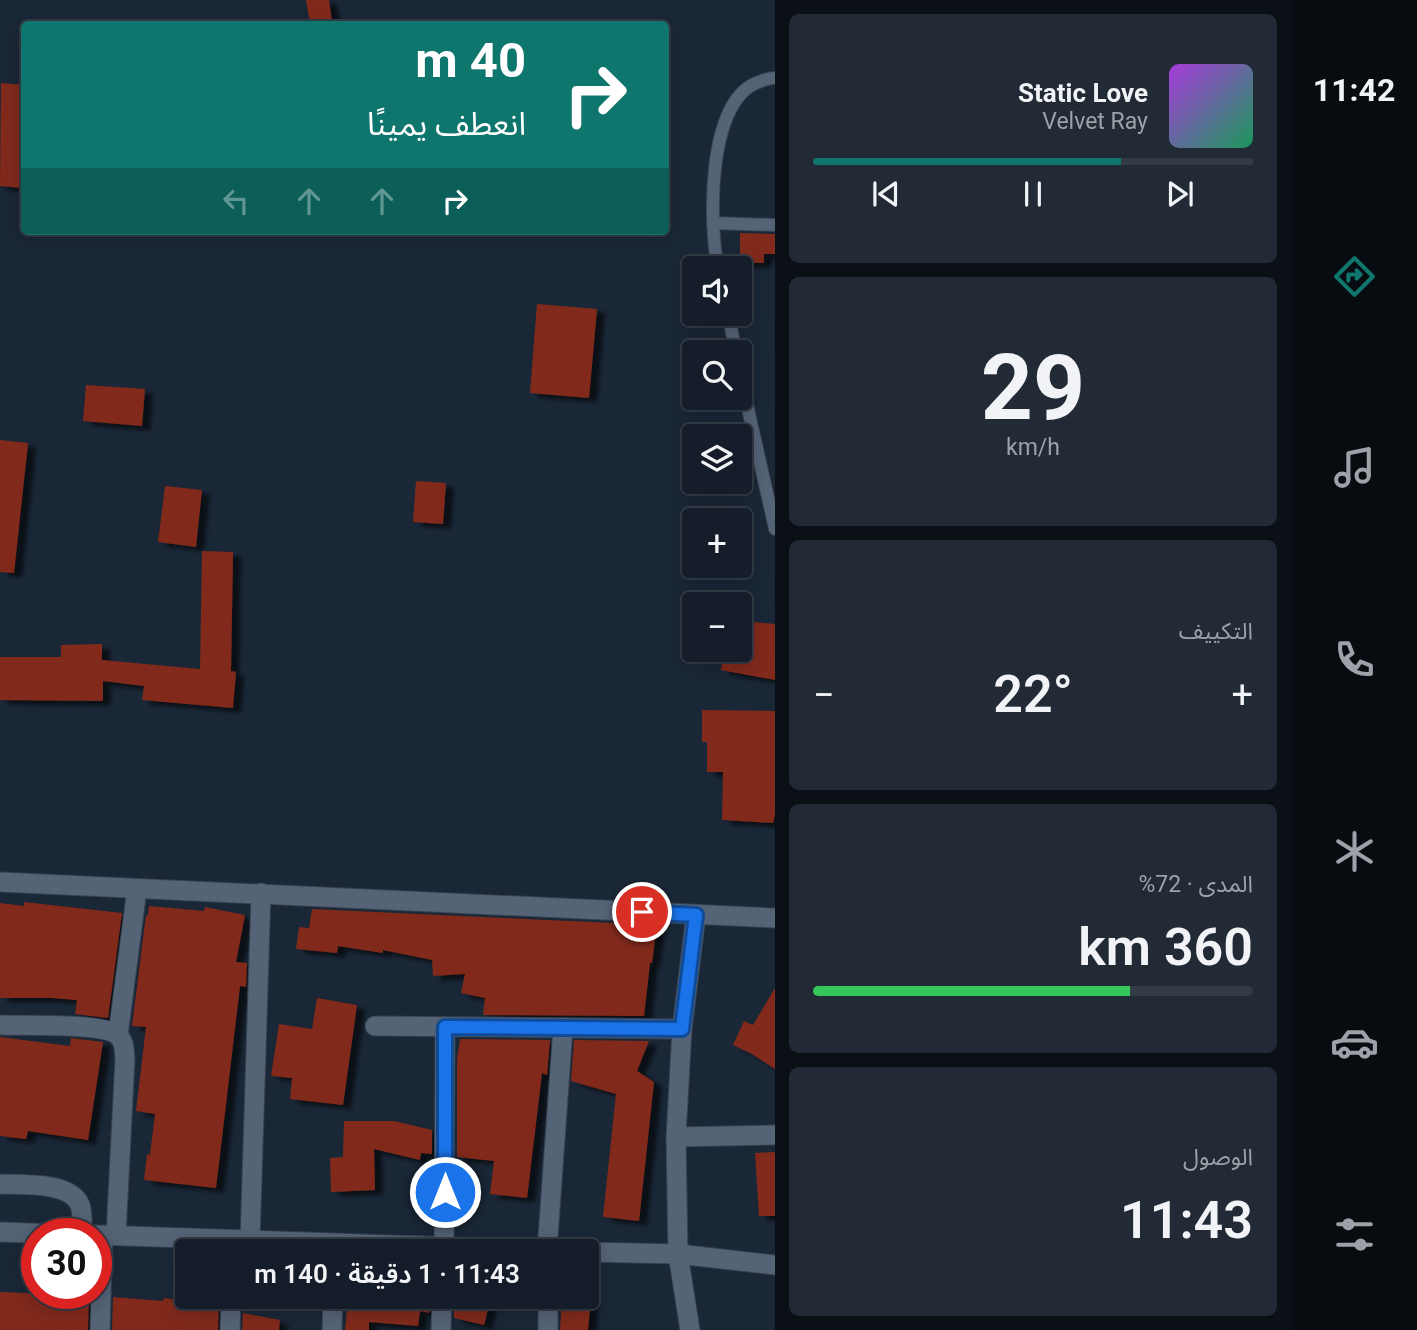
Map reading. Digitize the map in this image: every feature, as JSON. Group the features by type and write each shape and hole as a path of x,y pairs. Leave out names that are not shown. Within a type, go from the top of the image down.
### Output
{"street":[{"path":"0,882 775,918"},
{"path":"118,1035 137,889"},
{"path":"238,1239 261,893"},
{"path":"690,1330 678,1254 676,1137 682,1029 696,915"},
{"path":"0,1026 93,1027 113,1032 123,1043 125,1059 107,1218"},
{"path":"375,1026 682,1029"},
{"path":"444,1239 445,1027"},
{"path":"548,1239 562,1028"},
{"path":"676,1137 775,1135"},
{"path":"0,1184 46,1186 64,1191 76,1198 82,1218"},
{"path":"0,1232 21,1233"},
{"path":"112,1235 175,1240"},
{"path":"599,1252 678,1254 775,1265"},
{"path":"100,1330 101,1309"},
{"path":"230,1330 231,1309"},
{"path":"332,1330 333,1309"},
{"path":"441,1330 442,1309"},
{"path":"548,1309 548,1330"}],"lane":[{"path":"717,256 713,223 714,187 718,152 726,120 735,100 746,89 768,78 775,78"},
{"path":"713,223 775,225"},
{"path":"748,410 775,529"}],"building":[{"path":"306,0 329,0 332,21 310,21"},
{"path":"1,83 21,85 21,188 0,186"},
{"path":"740,233 775,234 775,254 764,254 764,263 752,263 752,256 740,256"},
{"path":"537,304 597,309 589,398 530,393"},
{"path":"86,385 145,389 142,426 83,421"},
{"path":"0,440 28,443 14,573 0,572"},
{"path":"416,481 446,483 443,524 413,522"},
{"path":"165,486 202,490 196,547 158,542"},
{"path":"202,551 233,552 231,671 236,672 233,708 142,700 144,686 103,681 103,701 0,700 0,657 61,657 61,645 102,644 102,660 200,669"},
{"path":"753,622 775,624 775,680 721,670 722,662 752,662"},
{"path":"702,710 775,711 773,823 722,820 723,772 707,772 707,742 702,742"},
{"path":"24,902 122,913 108,1018 75,1014 77,1000 0,998 0,903 24,906"},
{"path":"149,906 204,911 205,907 245,915 236,962 247,963 246,987 240,986 216,1188 144,1180 155,1114 136,1111 146,1027 132,1026"},
{"path":"312,909 657,925 644,1016 483,1015 485,998 461,993 465,974 433,976 432,960 383,950 383,953 338,946 337,953 296,949 299,927 309,928"},
{"path":"775,988 775,1069 733,1045 744,1021 753,1025"},
{"path":"317,998 357,1005 343,1105 290,1099 292,1078 271,1076 279,1024 312,1029"},
{"path":"0,1037 70,1046 71,1038 103,1042 88,1140 28,1131 26,1139 0,1136"},
{"path":"460,1039 550,1040 547,1075 542,1073 527,1198 490,1194 494,1161 457,1157 457,1060"},
{"path":"574,1040 649,1041 637,1071 654,1082 639,1221 603,1217 616,1094 571,1081"},
{"path":"344,1121 394,1121 432,1130 432,1154 421,1153 420,1160 374,1149 375,1190 331,1192 330,1158 343,1157"},
{"path":"775,1152 775,1216 759,1216 755,1153"},
{"path":"0,1292 21,1293 21,1309 89,1309 88,1330 0,1330"},
{"path":"113,1297 175,1299 175,1309 219,1309 218,1330 112,1330"},
{"path":"347,1309 429,1309 429,1313 420,1311 418,1326 369,1322 369,1330 345,1330"},
{"path":"454,1309 488,1309 484,1325 454,1318"},
{"path":"561,1309 590,1309 588,1330 560,1330"},
{"path":"243,1313 280,1320 279,1330 242,1330"}],"route":[{"path":"445,1192 445,1027 682,1029 696,915 642,912"}]}
